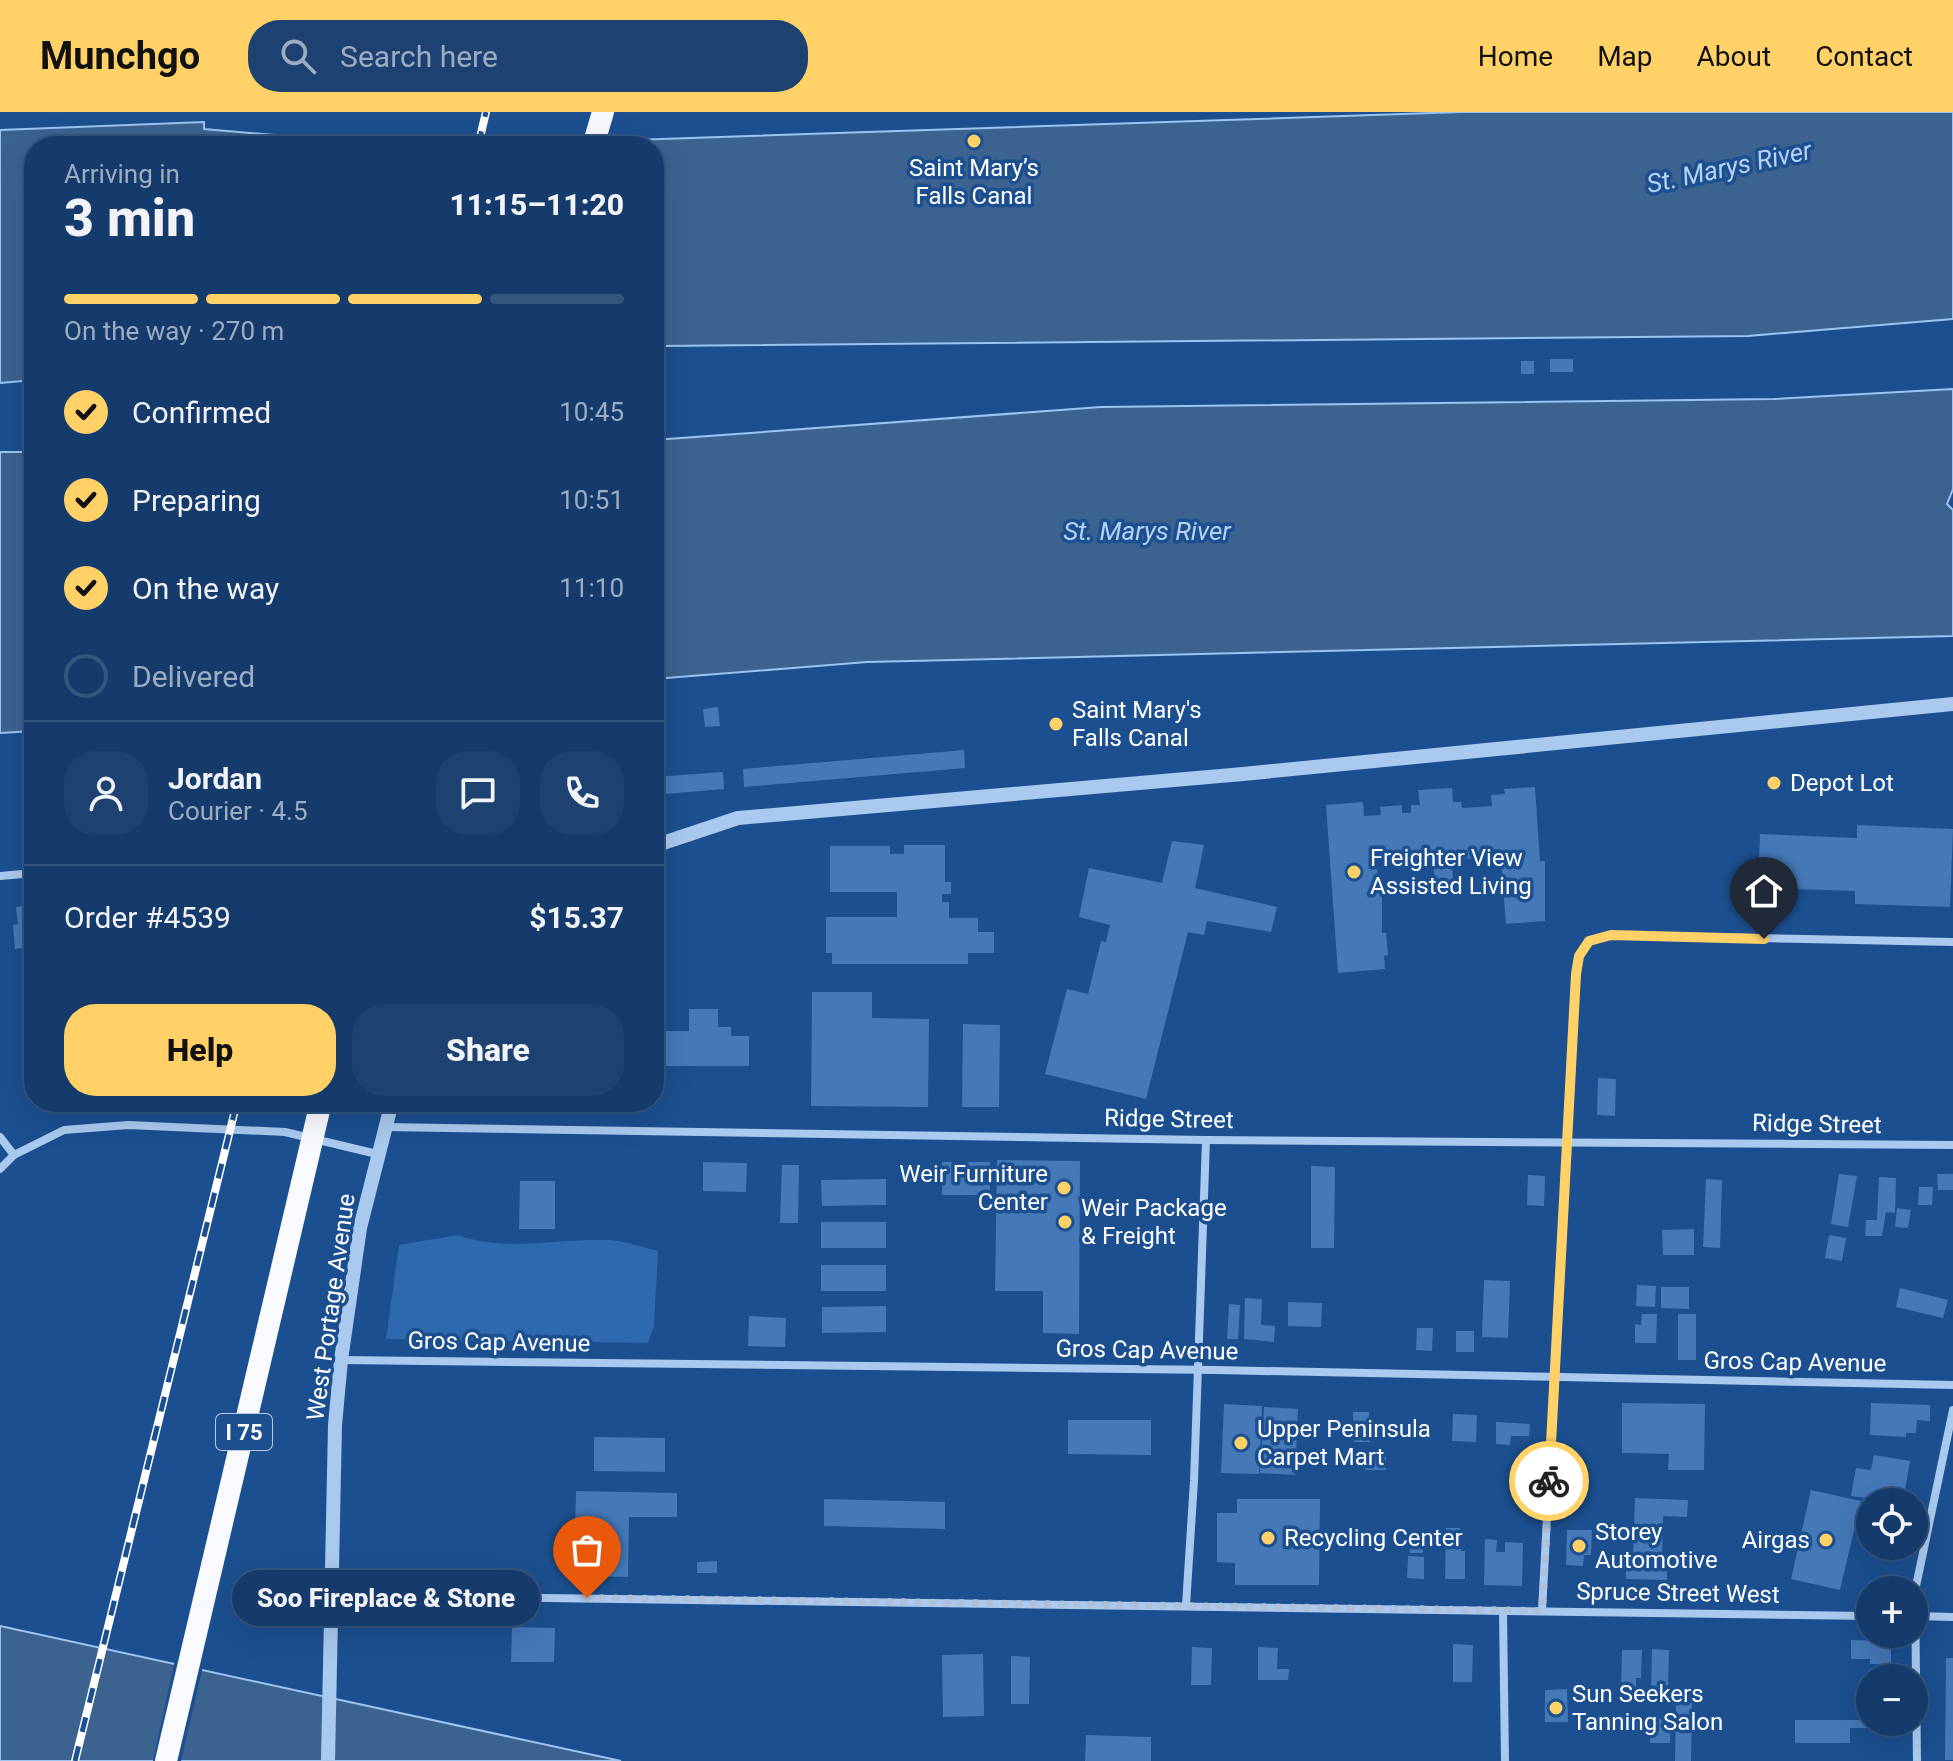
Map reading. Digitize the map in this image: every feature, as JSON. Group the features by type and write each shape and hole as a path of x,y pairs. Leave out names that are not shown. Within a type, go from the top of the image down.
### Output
{"highway":[{"path":"596,136 603,112"},
{"name":"I 75","path":"166,1761 319,1112"}],"street":[{"path":"664,843 738,818 1243,774 1953,704"},
{"path":"0,876 24,874"},
{"path":"1542,1611 1579,956 1589,941 1611,935 1953,942"},
{"name":"West Portage Avenue","path":"328,1761 335,1425 341,1360 360,1228 389,1112"},
{"path":"0,1169 14,1155 64,1130 128,1125 285,1132 377,1154"},
{"name":"Ridge Street","path":"384,1127 1206,1140 1953,1145"},
{"path":"0,1137 14,1155"},
{"path":"1186,1605 1206,1140"},
{"name":"Gros Cap Avenue","path":"341,1360 1197,1370 1953,1385"},
{"path":"1918,1576 1953,1410"},
{"name":"Spruce Street West","path":"333,1595 1856,1616"},
{"path":"1503,1611 1505,1761"},
{"path":"1928,1616 1953,1617"},
{"path":"1915,1648 1917,1761"}],"shaded area":[{"path":"458,1235 514,1244 609,1240 658,1251 654,1326 648,1343 386,1339 399,1245"}],"water":[{"name":"St. Marys River","path":"1461,112 1953,112 1953,319 1748,336 664,346 664,139"},
{"path":"204,122 204,129 286,136 24,136 24,381 0,383 0,130"},
{"name":"St. Marys River","path":"1953,389 1953,489 1947,504 1953,510 1953,636 867,662 664,678 664,439 1101,407 1774,399"},
{"path":"0,452 24,452 24,732 0,733"},
{"path":"0,1626 621,1761 0,1761"}],"pier":[{"path":"175,1660 203,1666 181,1761 153,1761"}],"building":[{"path":"1550,359 1573,359 1573,372 1550,372"},
{"path":"1521,361 1534,361 1534,374 1521,374"},
{"path":"718,707 720,726 705,727 703,709"},
{"path":"964,750 965,768 744,787 743,769"},
{"path":"723,772 724,789 664,794 664,776"},
{"name":"Freighter View Assisted Living","path":"1535,787 1540,861 1545,861 1545,921 1506,924 1500,849 1487,850 1487,857 1463,859 1462,852 1451,853 1454,894 1436,895 1432,850 1403,852 1403,860 1385,861 1385,854 1376,855 1378,883 1382,883 1382,933 1386,933 1388,955 1384,956 1385,969 1338,973 1326,805 1363,802 1364,816 1381,815 1380,807 1402,805 1402,813 1411,813 1411,805 1420,805 1418,790 1452,788 1453,802 1461,802 1462,808 1492,806 1491,795 1505,794 1504,789"},
{"path":"1857,825 1953,829 1950,907 1855,904 1855,891 1758,888 1760,834 1857,838"},
{"path":"1172,841 1204,845 1195,888 1277,907 1271,932 1207,921 1204,935 1188,932 1146,1099 1045,1074 1067,989 1088,994 1101,941 1106,942 1110,925 1079,917 1089,868 1162,883"},
{"path":"904,845 945,845 945,882 951,882 951,894 942,894 942,902 949,902 949,918 978,918 978,932 994,932 994,953 968,953 968,964 832,964 832,953 826,953 826,917 897,917 897,892 830,892 830,846 890,846 890,854 904,854"},
{"path":"24,906 24,948 15,949 13,925 18,924 16,907"},
{"path":"812,992 872,992 872,1018 929,1019 928,1107 811,1106"},
{"path":"689,1009 718,1009 718,1027 731,1027 731,1036 749,1036 749,1066 664,1066 664,1031 689,1031"},
{"path":"963,1024 1000,1025 999,1107 962,1107"},
{"path":"1598,1078 1616,1079 1615,1116 1597,1115"},
{"path":"997,1160 1080,1161 1079,1334 1043,1333 1043,1291 995,1291"},
{"path":"703,1162 747,1163 746,1192 703,1191"},
{"path":"942,1162 990,1162 990,1195 942,1195"},
{"path":"782,1165 799,1165 798,1223 780,1223"},
{"path":"1311,1166 1335,1167 1334,1248 1311,1248"},
{"path":"1839,1174 1857,1176 1848,1227 1831,1224"},
{"path":"1937,1174 1953,1174 1953,1190 1938,1190"},
{"path":"1528,1175 1545,1176 1544,1206 1527,1205"},
{"path":"1879,1177 1896,1178 1895,1213 1886,1212 1882,1236 1865,1236 1866,1220 1877,1220"},
{"path":"886,1179 886,1205 822,1206 821,1180"},
{"path":"1706,1179 1722,1180 1720,1248 1703,1247"},
{"path":"520,1181 555,1181 555,1229 519,1229"},
{"path":"1919,1187 1933,1187 1932,1205 1918,1205"},
{"path":"1897,1208 1911,1210 1908,1228 1895,1227"},
{"path":"821,1222 886,1222 886,1248 821,1248"},
{"path":"1694,1229 1694,1255 1663,1255 1662,1230"},
{"path":"1829,1235 1846,1238 1842,1261 1825,1258"},
{"path":"821,1265 886,1265 886,1291 821,1291"},
{"path":"1484,1280 1510,1281 1508,1338 1482,1337"},
{"path":"1637,1285 1656,1286 1655,1307 1636,1306"},
{"path":"1661,1287 1689,1287 1689,1309 1661,1308"},
{"path":"1900,1288 1948,1300 1943,1318 1896,1307"},
{"path":"1245,1298 1262,1299 1261,1325 1275,1326 1274,1342 1244,1339"},
{"path":"1288,1302 1322,1303 1321,1327 1288,1326"},
{"path":"1229,1304 1240,1305 1238,1339 1227,1339"},
{"path":"886,1306 886,1332 822,1333 822,1307"},
{"path":"1642,1314 1657,1314 1656,1343 1635,1343 1635,1324 1641,1325"},
{"path":"1678,1314 1696,1314 1696,1360 1678,1360"},
{"path":"749,1316 786,1318 785,1347 748,1346"},
{"path":"1417,1328 1433,1328 1432,1351 1416,1350"},
{"path":"1456,1331 1474,1331 1474,1352 1456,1352"},
{"path":"1622,1403 1705,1404 1704,1470 1668,1470 1669,1454 1622,1453"},
{"path":"1871,1403 1930,1405 1930,1421 1917,1420 1916,1433 1906,1433 1906,1437 1870,1435"},
{"path":"1224,1404 1262,1406 1259,1474 1221,1473"},
{"path":"1264,1407 1298,1409 1295,1475 1260,1473"},
{"path":"1353,1412 1369,1412 1370,1442 1354,1442"},
{"path":"1453,1414 1477,1415 1476,1442 1452,1441"},
{"path":"1068,1420 1151,1420 1151,1455 1068,1454"},
{"path":"1496,1422 1530,1424 1529,1436 1511,1436 1510,1445 1496,1444"},
{"path":"594,1437 665,1438 665,1472 594,1471"},
{"path":"1366,1450 1386,1450 1386,1470 1365,1470"},
{"path":"1874,1455 1910,1461 1905,1488 1856,1488 1856,1497 1851,1496 1856,1468 1871,1470"},
{"name":"Airgas","path":"1811,1490 1856,1500 1856,1522 1840,1590 1791,1579"},
{"path":"576,1491 677,1493 677,1517 629,1517 628,1577 574,1576"},
{"path":"1635,1498 1688,1500 1687,1517 1663,1516 1662,1561 1667,1561 1667,1580 1626,1579 1626,1559 1633,1559"},
{"path":"824,1499 945,1502 945,1529 824,1526"},
{"name":"Recycling Center","path":"1237,1499 1320,1499 1319,1585 1235,1585 1235,1563 1217,1562 1217,1513 1237,1513"},
{"path":"1446,1528 1460,1528 1461,1551 1465,1551 1465,1579 1445,1579"},
{"path":"1567,1530 1592,1530 1591,1555 1584,1555 1583,1566 1566,1565"},
{"path":"1410,1534 1424,1534 1423,1553 1410,1553"},
{"path":"1485,1539 1497,1540 1496,1552 1505,1552 1505,1542 1523,1543 1522,1586 1484,1585"},
{"path":"1408,1556 1424,1557 1424,1579 1407,1578"},
{"path":"717,1561 717,1573 697,1573 697,1562"},
{"path":"512,1627 555,1628 554,1662 511,1662"},
{"path":"1851,1640 1856,1640 1856,1648 1891,1648 1891,1664 1870,1664 1870,1659 1851,1659"},
{"path":"1453,1644 1473,1645 1472,1682 1453,1682"},
{"path":"1192,1647 1212,1648 1211,1685 1191,1685"},
{"path":"1258,1647 1278,1648 1277,1669 1289,1669 1288,1680 1258,1680"},
{"path":"1652,1649 1669,1650 1668,1691 1651,1691"},
{"path":"1622,1650 1642,1650 1641,1678 1636,1678 1636,1693 1621,1692"},
{"path":"983,1654 984,1716 943,1717 942,1655"},
{"path":"1011,1656 1030,1657 1029,1704 1011,1704"},
{"path":"1946,1658 1953,1658 1953,1760 1945,1760"},
{"path":"1567,1689 1568,1722 1545,1722 1545,1690"},
{"path":"1676,1699 1692,1700 1691,1761 1675,1761"},
{"path":"1650,1718 1671,1719 1670,1743 1650,1743"},
{"path":"1795,1720 1856,1720 1856,1728 1850,1728 1850,1743 1795,1743"},
{"path":"1086,1735 1151,1737 1151,1761 1085,1761"}],"railway":[{"path":"480,136 486,112"},
{"path":"75,1761 235,1112"}],"way so far":[{"path":"587,1598 1542,1611 1549,1481"}],"place":[{"name":"Saint Mary’s Falls Canal","path":"974,141"},
{"name":"Saint Mary's Falls Canal","path":"1056,724"},
{"name":"Depot Lot","path":"1774,783"},
{"name":"Freighter View Assisted Living","path":"1354,872"},
{"name":"Weir Furniture Center","path":"1064,1188"},
{"name":"Weir Package & Freight","path":"1065,1222"},
{"name":"Upper Peninsula Carpet Mart","path":"1241,1443"},
{"name":"Recycling Center","path":"1268,1538"},
{"name":"Airgas","path":"1826,1540"},
{"name":"Storey Automotive","path":"1579,1546"},
{"name":"Soo Fireplace & Stone","path":"587,1598"},
{"name":"Sun Seekers Tanning Salon","path":"1556,1708"}],"route":[{"path":"1549,1481 1579,956 1589,941 1611,935 1764,939"}]}
